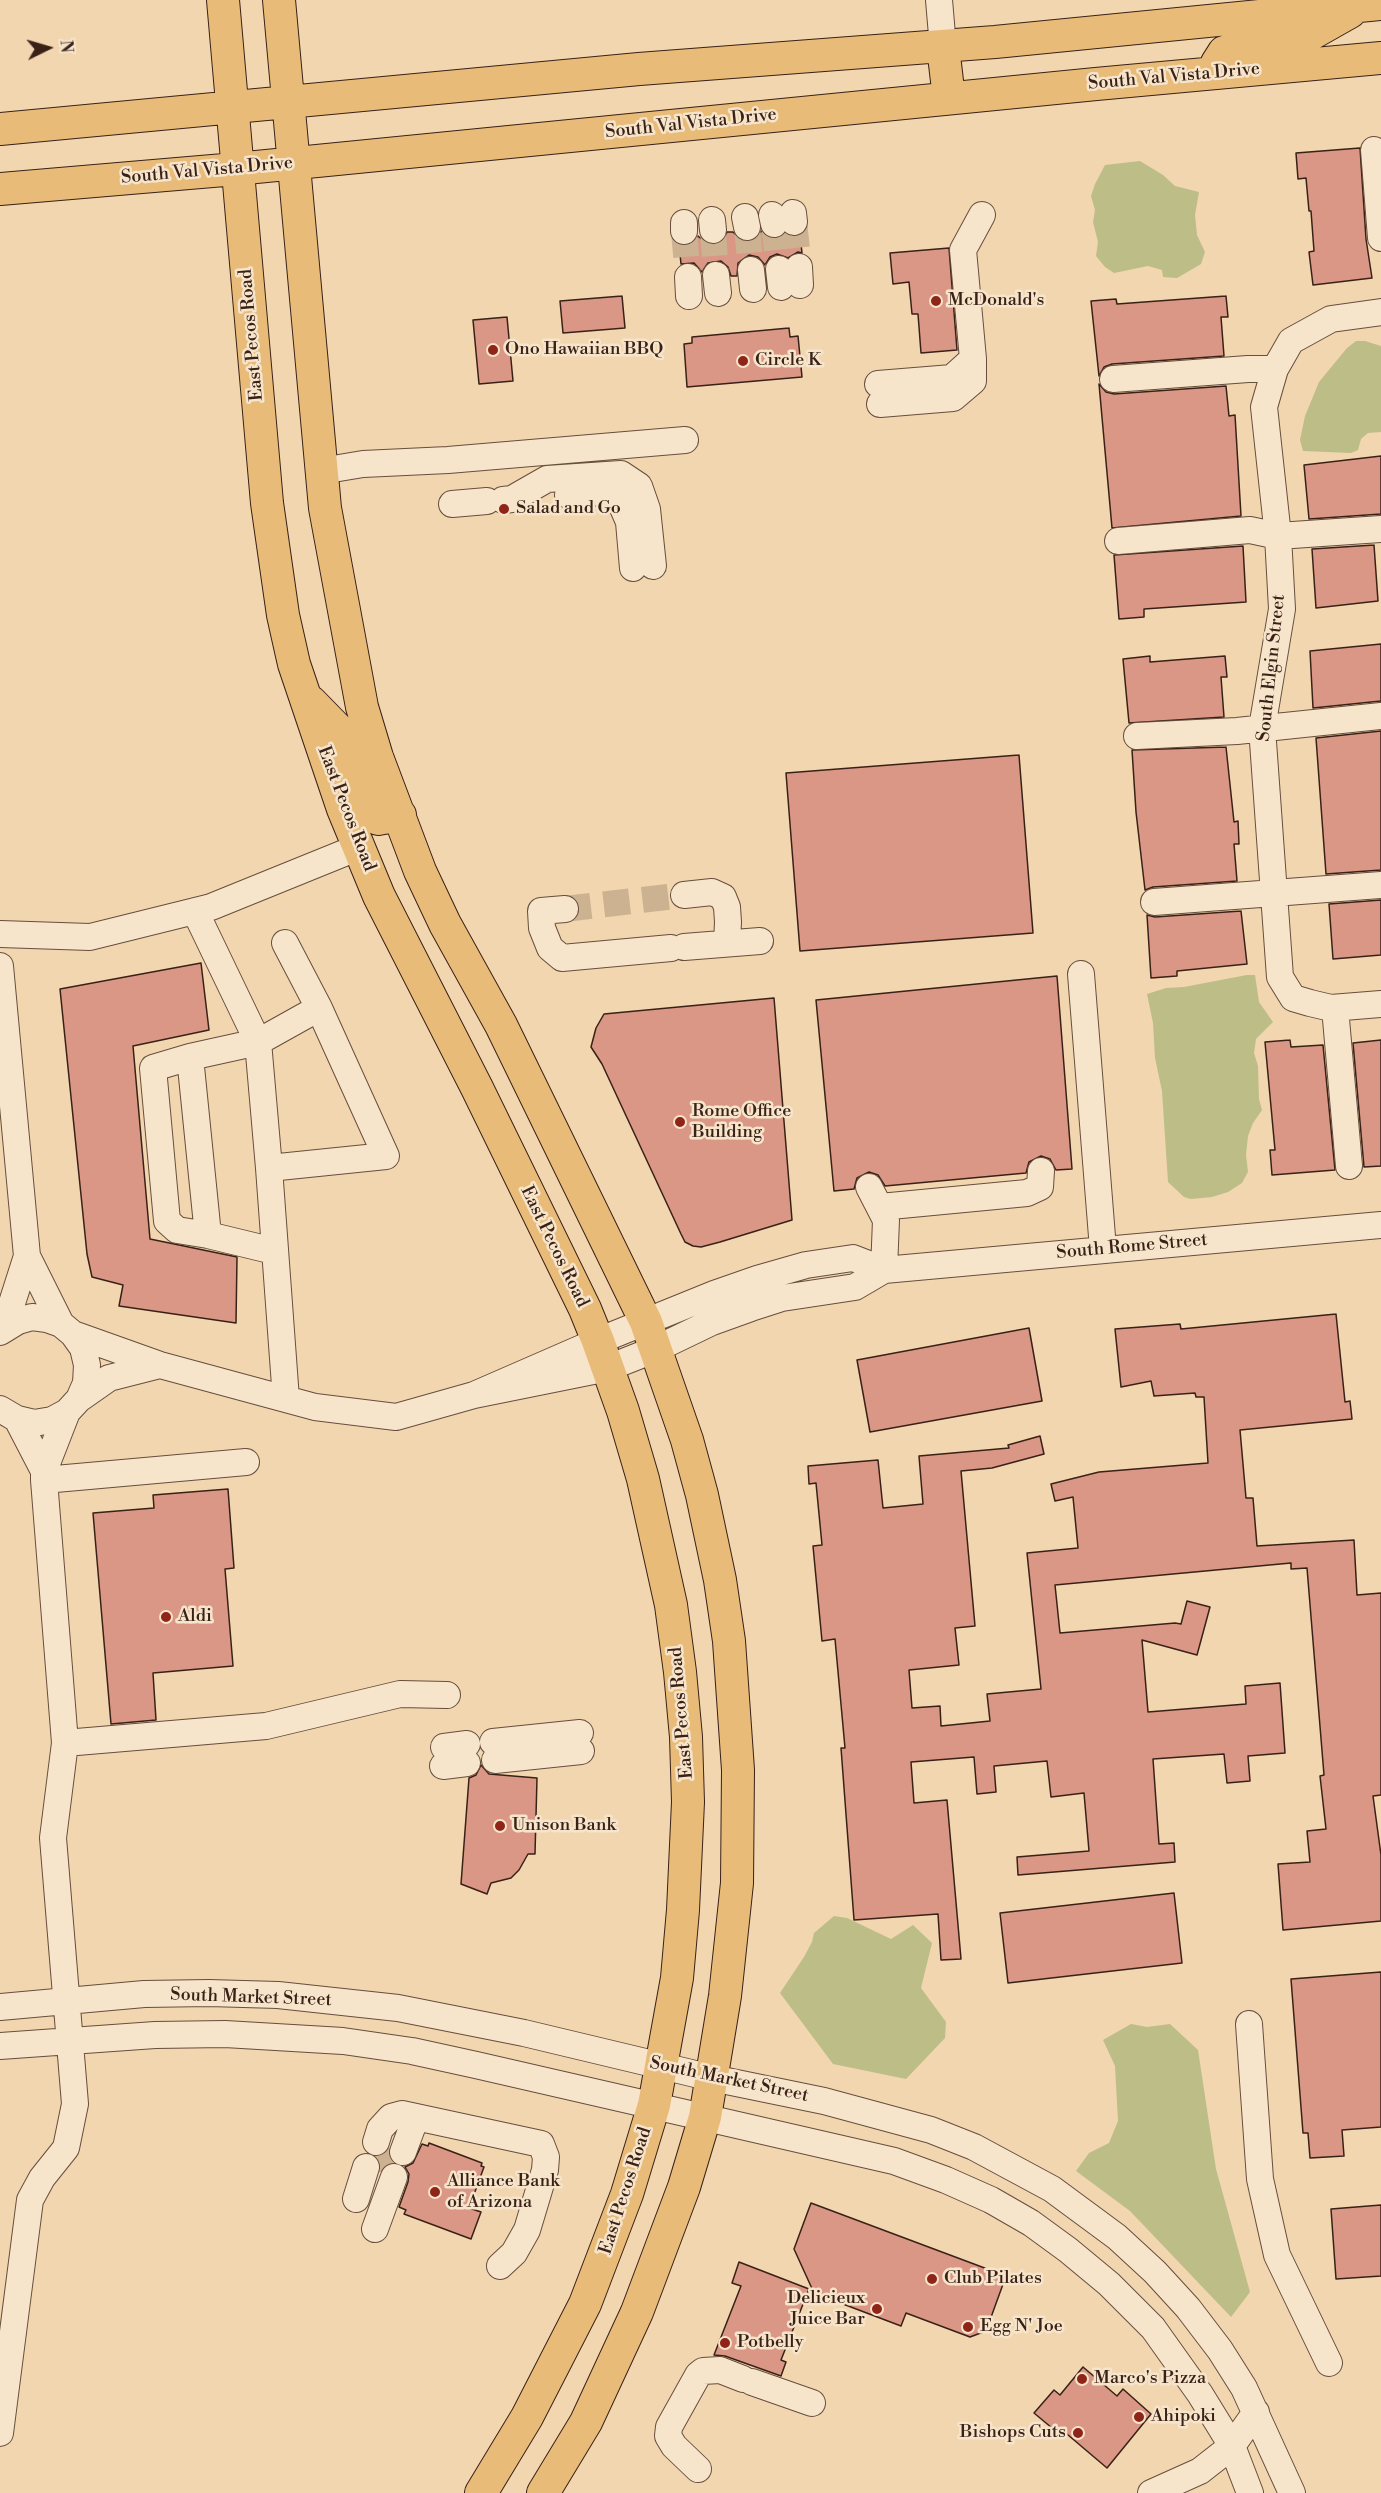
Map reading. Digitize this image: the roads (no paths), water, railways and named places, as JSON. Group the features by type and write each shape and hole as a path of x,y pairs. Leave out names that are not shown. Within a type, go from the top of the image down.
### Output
{"main road":[{"name":"East Pecos Road","path":"223,0 236,169 273,554 283,615 304,695 343,809 379,896 477,1088 585,1309 603,1354 643,1479 658,1541 671,1605 686,1737 688,1802 683,1910 677,1978 654,2105 627,2194 585,2304 527,2417 481,2493"},
{"path":"279,0 321,471 334,563 362,707 377,757 420,871 445,924 501,1025 651,1335 687,1440 706,1512 729,1641 738,1770 737,1883 728,1974 705,2117 684,2187 637,2312 586,2422 543,2493"},
{"path":"0,129 639,69 943,46 1370,5"},
{"path":"1215,73 1217,63 1224,52 1247,44 1304,38 1370,5"},
{"path":"943,46 949,98"},
{"name":"South Val Vista Drive","path":"0,189 293,164 949,98 1381,58"},
{"path":"304,695 348,740 372,815 378,819 400,815"}],"street":[{"path":"939,0 943,46"},
{"path":"1374,150 1381,238"},
{"path":"879,394 952,378 973,359 963,250 982,215"},
{"name":"South Elgin Street","path":"1335,1008 1293,998 1280,977 1262,729 1282,609 1278,536 1264,407 1275,369 1291,341 1331,319 1381,312"},
{"path":"1113,379 1275,369"},
{"path":"321,471 363,464 448,460 685,440"},
{"path":"452,504 501,500 547,479 621,474 639,486 645,501 643,567"},
{"path":"1118,541 1250,530 1278,536 1381,529"},
{"path":"1137,736 1262,729 1381,716"},
{"path":"0,934 90,937 211,907 359,847"},
{"path":"1154,902 1381,885"},
{"path":"684,895 712,892 723,897 727,907 727,943"},
{"path":"564,909 541,911 542,928 550,948 562,958 760,940"},
{"path":"195,911 258,1042 286,1399"},
{"path":"269,1168 386,1156 319,1008 285,943"},
{"path":"0,966 27,1256 67,1329 83,1348 87,1365 86,1383 73,1405 44,1476"},
{"path":"1081,974 1103,1249"},
{"path":"1349,1166 1335,1008 1381,1004"},
{"path":"274,1251 177,1230 167,1221 153,1068 258,1042 319,1008"},
{"path":"190,1057 208,1235"},
{"path":"884,1270 886,1220 874,1197 1027,1193 1040,1187 1041,1171"},
{"name":"South Rome Street","path":"2,1330 18,1321 32,1317 47,1319 160,1365 327,1410 396,1417 603,1354 651,1335 712,1322 782,1298 855,1287 884,1270 1381,1225"},
{"path":"2,1330 27,1256"},
{"path":"9,1414 34,1423 52,1420 109,1378 160,1365"},
{"path":"0,2433 30,2200 42,2178 66,2148 75,2104 53,1838 65,1743 44,1476 9,1414"},
{"path":"44,1476 246,1462"},
{"path":"65,1743 266,1726 400,1694 447,1695"},
{"path":"494,1751 580,1742"},
{"name":"South Market Street","path":"0,2007 144,1994 209,1993 278,1995 398,2008 524,2033 662,2067 824,2101 927,2128 974,2147 1052,2189 1117,2237 1155,2272 1188,2308 1220,2350 1244,2388 1292,2493"},
{"path":"1249,2024 1260,2179 1277,2255 1329,2363"},
{"name":"South Market Street","path":"0,2046 155,2035 225,2034 343,2041 412,2051 894,2161 991,2200 1031,2223 1109,2284 1153,2328 1200,2394 1232,2446 1250,2493"},
{"path":"389,2147 409,2116 541,2144 546,2157 545,2170 527,2230 514,2253 500,2266"},
{"path":"365,2214 380,2172 365,2214"},
{"path":"698,2469 668,2436 669,2427 698,2375 703,2371 720,2370 812,2403"},
{"path":"1150,2493 1200,2471 1232,2446 1256,2412"}],"tunnel":[{"path":"794,222 799,267"},
{"path":"774,224 779,269"},
{"path":"747,227 751,270"},
{"path":"713,230 716,275"},
{"path":"684,231 688,277"},
{"path":"565,909 684,895"},
{"path":"380,2172 389,2147"}],"place":[{"name":"McDonald's","path":"936,301"},
{"name":"Ono Hawaiian BBQ","path":"493,350"},
{"name":"Circle K","path":"743,361"},
{"name":"Salad and Go","path":"504,509"},
{"name":"Rome Office Building","path":"680,1122"},
{"name":"Aldi","path":"166,1617"},
{"name":"Unison Bank","path":"500,1826"},
{"name":"Alliance Bank of Arizona","path":"435,2192"},
{"name":"Club Pilates","path":"932,2279"},
{"name":"Delicieux Juice Bar","path":"877,2309"},
{"name":"Egg N' Joe","path":"968,2327"},
{"name":"Potbelly","path":"725,2343"},
{"name":"Marco's Pizza","path":"1082,2379"},
{"name":"Ahipoki","path":"1139,2417"},
{"name":"Bishops Cuts","path":"1078,2433"}]}
